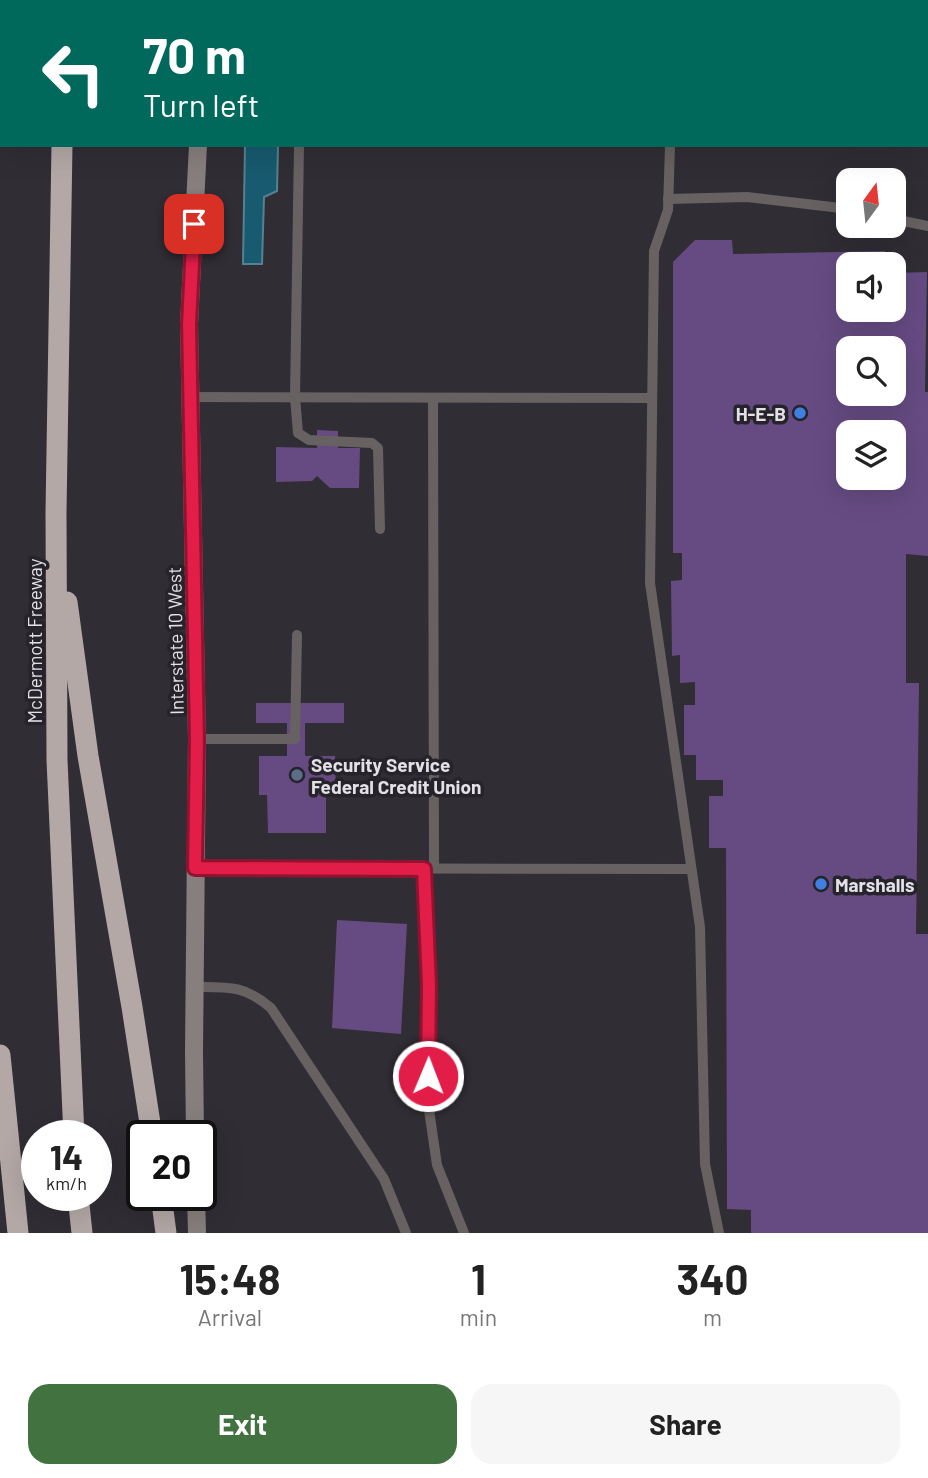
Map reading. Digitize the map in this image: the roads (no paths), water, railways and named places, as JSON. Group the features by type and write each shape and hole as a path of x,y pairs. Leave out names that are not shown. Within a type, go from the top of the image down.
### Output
{"highway":[{"name":"McDermott Freeway","path":"62,147 56,512 57,760 73,1120"},
{"path":"56,512 88,756 150,1120"},
{"path":"0,1055 18,1233"},
{"path":"80,1211 82,1233"},
{"path":"163,1211 166,1233"}],"main road":[{"name":"Interstate 10 West","path":"195,1120 197,739 189,324 198,147"},
{"path":"196,1211 197,1233"}],"lane":[{"path":"299,147 295,397 298,433 309,440 372,443 378,448 380,529"},
{"path":"670,147 668,210 654,251 650,583 700,927 705,1164 719,1233"},
{"path":"668,199 747,197 836,207"},
{"path":"906,221 928,226"},
{"path":"191,397 652,398"},
{"path":"433,398 428,1103 437,1165 464,1233"},
{"path":"197,739 295,739 297,635"},
{"path":"195,868 691,869"},
{"path":"194,987 236,987 255,995 271,1008 384,1179 406,1233"}],"water":[{"path":"245,147 278,147 277,191 264,197 262,264 243,264"}],"place":[{"name":"H-E-B","path":"800,413"},
{"name":"Security Service Federal Credit Union","path":"297,775"},
{"name":"Marshalls","path":"821,884"}]}
